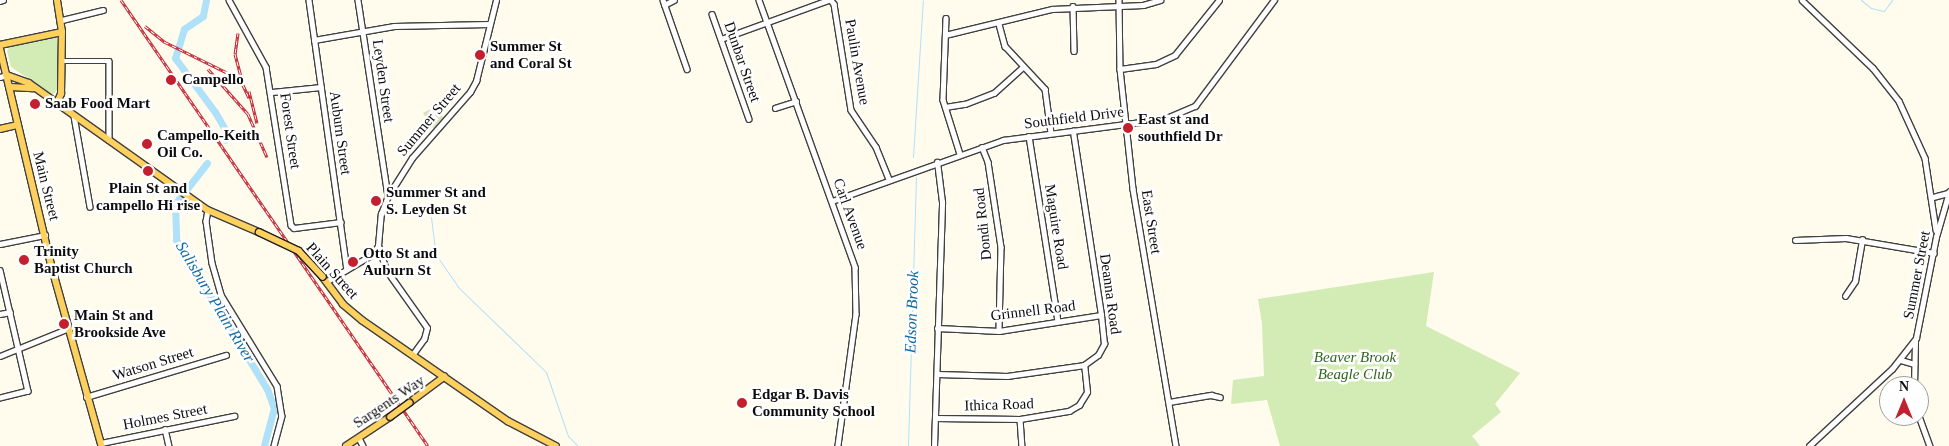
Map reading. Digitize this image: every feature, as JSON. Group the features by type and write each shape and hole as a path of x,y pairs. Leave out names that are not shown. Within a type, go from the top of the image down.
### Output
{"main road":[{"path":"56,104 61,94 62,61 62,20 57,0"},
{"path":"0,46 62,32"},
{"name":"Main Street","path":"0,46 86,397 101,444"},
{"name":"Plain Street","path":"7,75 34,88 208,210 299,251 345,307 520,429 556,446"},
{"path":"11,87 34,88"},
{"path":"0,129 18,125"},
{"name":"Sargents Way","path":"346,446 409,404 444,376"}],"street":[{"name":"Forest Street","path":"229,0 259,50 272,92 291,225 294,228 341,222"},
{"name":"Auburn Street","path":"308,0 347,269"},
{"name":"Leyden Street","path":"358,0 388,196"},
{"name":"Summer Street","path":"413,354 424,339 426,327 390,280 378,246 381,214 388,196 412,158 470,92 476,81 496,0"},
{"path":"674,0 664,3 687,69"},
{"name":"Carl Avenue","path":"759,0 852,253 857,298 838,446"},
{"path":"721,39 827,0"},
{"name":"Paulin Avenue","path":"827,0 834,4 851,110 876,148 889,180"},
{"path":"945,35 1073,6 1118,3 1148,5 1160,0"},
{"path":"1120,68 1156,64 1175,54 1219,0"},
{"name":"Southfield Drive","path":"832,201 982,147 1029,136 1164,120 1194,106 1274,0"},
{"path":"1802,0 1873,68 1899,101 1919,138 1933,197 1936,237"},
{"name":"East Street","path":"1118,3 1120,68 1126,125 1176,446"},
{"path":"1073,6 1074,51"},
{"path":"62,20 103,10"},
{"name":"Dunbar Street","path":"712,14 749,119"},
{"path":"946,18 945,107 960,154"},
{"path":"314,40 411,25 489,24"},
{"path":"999,24 1005,46 1045,89 1051,133"},
{"path":"62,61 109,61 109,140"},
{"path":"945,107 965,104 994,94 1023,67"},
{"path":"0,77 7,75"},
{"path":"272,92 321,87"},
{"name":"Dunbar Street","path":"775,108 796,101"},
{"path":"74,116 90,207"},
{"name":"Deanna Road","path":"1073,131 1104,344 1098,355 1084,365"},
{"name":"Maguire Road","path":"1029,136 1058,321"},
{"name":"Dondi Road","path":"982,147 988,162 1001,247 999,331"},
{"path":"934,446 942,202 937,162"},
{"path":"1933,197 1949,192"},
{"name":"Summer Street","path":"1808,446 1900,360 1916,338 1936,237 1949,192"},
{"path":"1934,203 1946,201"},
{"path":"208,210 206,220 221,295 277,386 282,416 274,446"},
{"path":"0,244 45,235"},
{"path":"1795,240 1862,240 1934,253"},
{"path":"1845,296 1855,281 1862,240"},
{"path":"324,280 373,254 378,246"},
{"path":"0,270 28,391 0,398"},
{"path":"0,314 10,312"},
{"name":"Grinnell Road","path":"937,328 999,331 1101,315"},
{"path":"0,356 69,328"},
{"path":"1914,376 1916,338"},
{"name":"Watson Street","path":"86,397 226,356"},
{"path":"1900,360 1914,364"},
{"path":"937,374 1007,376 1084,365"},
{"name":"Ithica Road","path":"935,418 1020,419 1069,411 1080,405 1087,392 1084,365"},
{"path":"1169,402 1211,395 1220,397"},
{"name":"Holmes Street","path":"101,444 234,416"},
{"path":"1020,419 1022,446"},
{"path":"1923,426 1930,446"},
{"path":"165,429 169,446"},
{"path":"359,438 363,446"}],"green space":[{"path":"54,36 59,40 57,90 53,95 11,67 7,51 10,47"},
{"path":"439,105 443,118 433,128 423,113"},
{"name":"Beaver Brook Beagle Club","path":"1434,272 1426,326 1520,373 1495,404 1501,412 1472,436 1480,446 1280,446 1267,400 1231,404 1233,380 1264,376 1262,324 1258,299"}],"waterway":[{"name":"Salisbury Plain River","path":"206,0 203,16 184,29 175,58 215,112 227,133 225,140"},
{"name":"Edson Brook","path":"913,157 923,0"},
{"path":"1861,0 1871,8 1884,11 1892,0"},
{"name":"Salisbury Plain River","path":"207,163 175,204 176,240 267,389 274,408 264,446"},
{"name":"Edson Brook","path":"908,446 916,177"},
{"path":"431,217 436,255 458,287 546,372 568,436 578,446"}],"railway":[{"path":"121,0 428,446"},
{"path":"145,26 165,42 230,74 243,85 249,98"},
{"path":"238,33 235,54 243,84"},
{"path":"208,69 248,114 267,157"},
{"path":"249,91 257,123"}],"place":[{"name":"Summer St and Coral St","path":"480,55"},
{"name":"Campello","path":"171,80"},
{"name":"Saab Food Mart","path":"35,104"},
{"name":"East st and southfield Dr","path":"1128,128"},
{"name":"Campello-Keith Oil Co.","path":"147,144"},
{"name":"Plain St and campello Hi rise","path":"148,171"},
{"name":"Summer St and S. Leyden St","path":"376,201"},
{"name":"Trinity Baptist Church","path":"24,260"},
{"name":"Otto St and Auburn St","path":"353,262"},
{"name":"Main St and Brookside Ave","path":"64,324"},
{"name":"Edgar B. Davis Community School","path":"742,403"}]}
